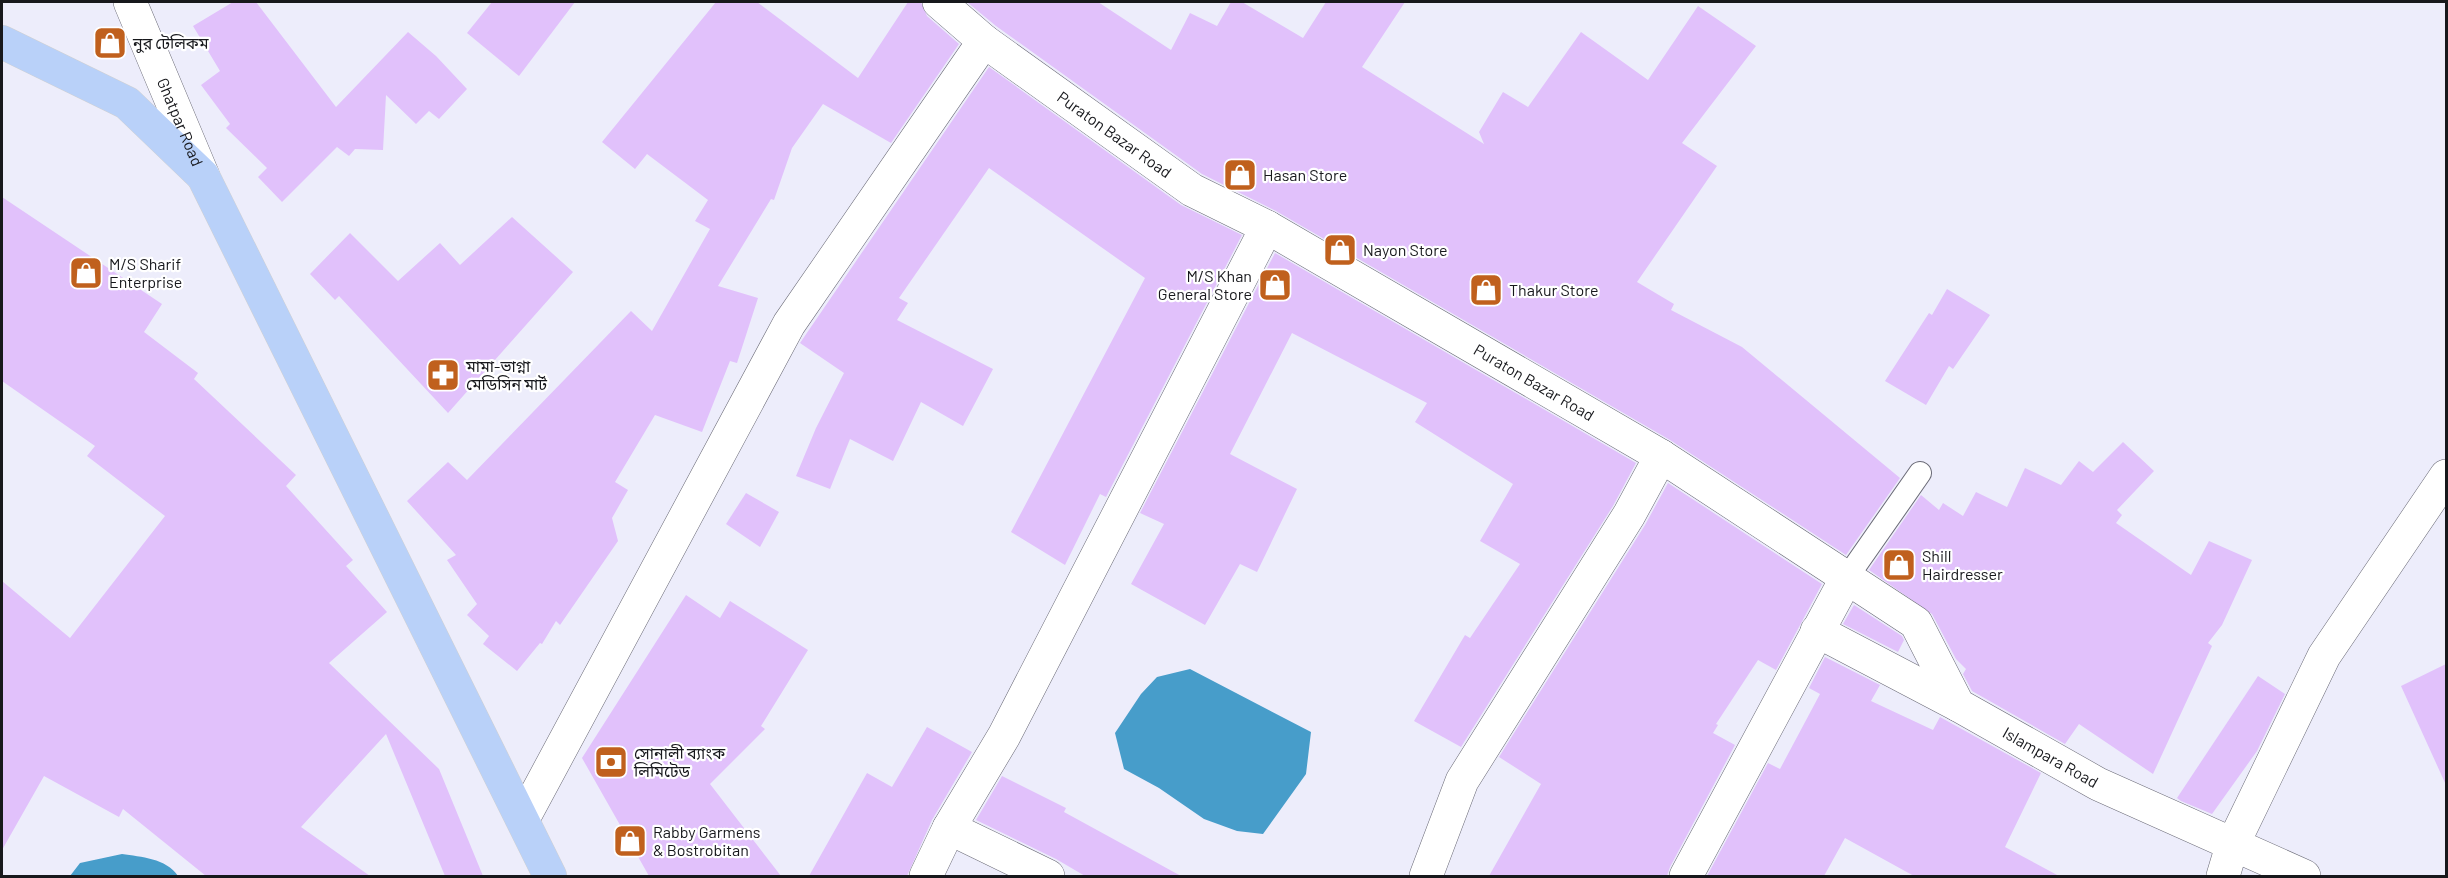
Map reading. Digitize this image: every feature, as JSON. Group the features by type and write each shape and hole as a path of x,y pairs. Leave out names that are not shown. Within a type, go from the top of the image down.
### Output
{"main road":[{"path":"2,42 127,103 203,176 550,876"}],"street":[{"name":"Ghatpar Road","path":"130,2 203,176"},
{"name":"Puraton Bazar Road","path":"939,2 984,41 1192,190 1267,227 1661,456 1846,579"},
{"path":"523,819 789,324 984,41"},
{"path":"926,876 950,828 1004,736 1267,227"},
{"path":"1425,876 1462,781 1629,515 1661,456"},
{"path":"2227,861 2324,656 2446,476"},
{"path":"1686,876 1846,579 1917,623 1958,705"},
{"name":"Islampara Road","path":"1817,632 1958,705 2098,784 2227,861 2304,876"},
{"path":"950,828 1047,876"}],"lane":[{"path":"1846,579 1920,473"}],"water":[{"path":"1190,669 1311,732 1306,774 1263,834 1237,831 1204,819 1159,788 1124,769 1115,733 1141,694 1157,677"},
{"path":"122,854 160,862 167,865 178,876 70,876 80,863"}],"building":[{"path":"233,2 256,2 336,107 408,32 436,56 467,89 439,119 429,111 416,124 386,95 383,150 355,149 349,156 337,147 282,202 258,177 267,168 226,128 230,124 201,85 220,71 193,26"},
{"path":"492,2 575,2 519,76 467,33"},
{"path":"716,2 757,2 858,78 908,2 921,2 927,16 959,44 891,143 823,104 792,148 774,200 771,199 718,286 758,298 737,363 730,361 702,432 655,415 615,482 628,490 612,518 618,541 560,625 556,621 542,644 540,643 517,671 483,644 489,636 467,615 477,604 447,560 456,555 407,501 448,462 467,480 631,311 652,331 710,229 695,221 708,200 647,154 635,169 602,142"},
{"path":"967,2 1098,2 1171,50 1190,13 1217,26 1231,2 1242,2 1303,38 1326,2 1405,2 1362,67 1484,144 1479,132 1503,92 1528,107 1581,32 1648,80 1698,6 1756,46 1682,143 1717,166 1637,282 1674,304 1671,310 1742,347 1900,478 1846,555 1670,440 1276,211 1202,174 996,26"},
{"path":"989,67 1181,205 1242,235 1106,497 1100,494 1065,565 1011,532 1145,278 989,168 899,298 908,303 897,320 993,369 963,426 921,402 893,461 850,439 830,489 796,476 816,428 844,373 800,343"},
{"path":"2,197 162,304 144,332 198,373 194,379 296,475 286,486 353,560 346,566 387,612 329,663 439,769 483,876 445,876 386,734 301,827 370,876 206,876 123,809 119,817 44,776 2,850 2,581 70,638 165,516 87,456 95,446 2,381"},
{"path":"512,217 573,272 448,413 339,296 335,300 310,274 350,233 398,281 440,243 460,265"},
{"path":"1275,253 1636,463 1613,506 1461,747 1414,721 1465,635 1470,638 1520,564 1480,541 1513,484 1415,422 1427,403 1292,333 1230,454 1297,489 1257,572 1240,564 1205,625 1131,584 1164,524 1140,513"},
{"path":"1947,289 1990,315 1953,369 1949,366 1926,405 1885,381 1929,313 1932,315"},
{"path":"2123,442 2154,471 2117,510 2122,515 2116,523 2191,575 2209,541 2252,560 2222,625 2208,643 2212,646 2153,774 2079,724 2065,744 1972,691 1963,674 1966,669 1956,659 1932,614 1869,570 1921,495 1939,510 1943,503 1963,516 1976,492 2007,507 2025,468 2061,485 2079,461 2093,472"},
{"path":"1668,483 1822,584 1776,670 1758,660 1716,724 1718,725 1713,733 1735,745 1667,876 1489,876 1541,784 1499,757 1645,525"},
{"path":"746,493 779,512 760,547 726,524"},
{"path":"686,595 720,618 730,601 808,650 761,726 765,729 710,784 781,876 649,876 582,758"},
{"path":"1854,605 1902,636 1904,640 1898,652 1843,624"},
{"path":"1825,657 1880,685 1871,701 1933,730 1940,717 2041,773 2005,847 2059,876 1914,876 1845,838 1824,876 1707,876 1768,763 1780,769 1820,694 1809,688"},
{"path":"2446,664 2446,785 2401,686"},
{"path":"2258,676 2285,694 2257,751 2212,814 2181,801 2177,798"},
{"path":"927,727 972,752 932,820 907,876 809,876 867,773 892,787"},
{"path":"1002,776 1066,808 1064,812 1181,876 1085,876 1056,859 976,820"}],"place":[{"name":"নুর টেলিকম","path":"110,43"},
{"name":"Hasan Store","path":"1240,175"},
{"name":"Nayon Store","path":"1340,250"},
{"name":"M/S Sharif Enterprise","path":"86,273"},
{"name":"M/S Khan General Store","path":"1275,285"},
{"name":"Thakur Store","path":"1486,290"},
{"name":"মামা-ভাগ্না মেডিসিন মার্ট","path":"443,375"},
{"name":"Shill Hairdresser","path":"1899,565"},
{"name":"সোনালী ব্যাংক লিমিটেড","path":"611,762"},
{"name":"Rabby Garmens & Bostrobitan","path":"630,841"}]}
